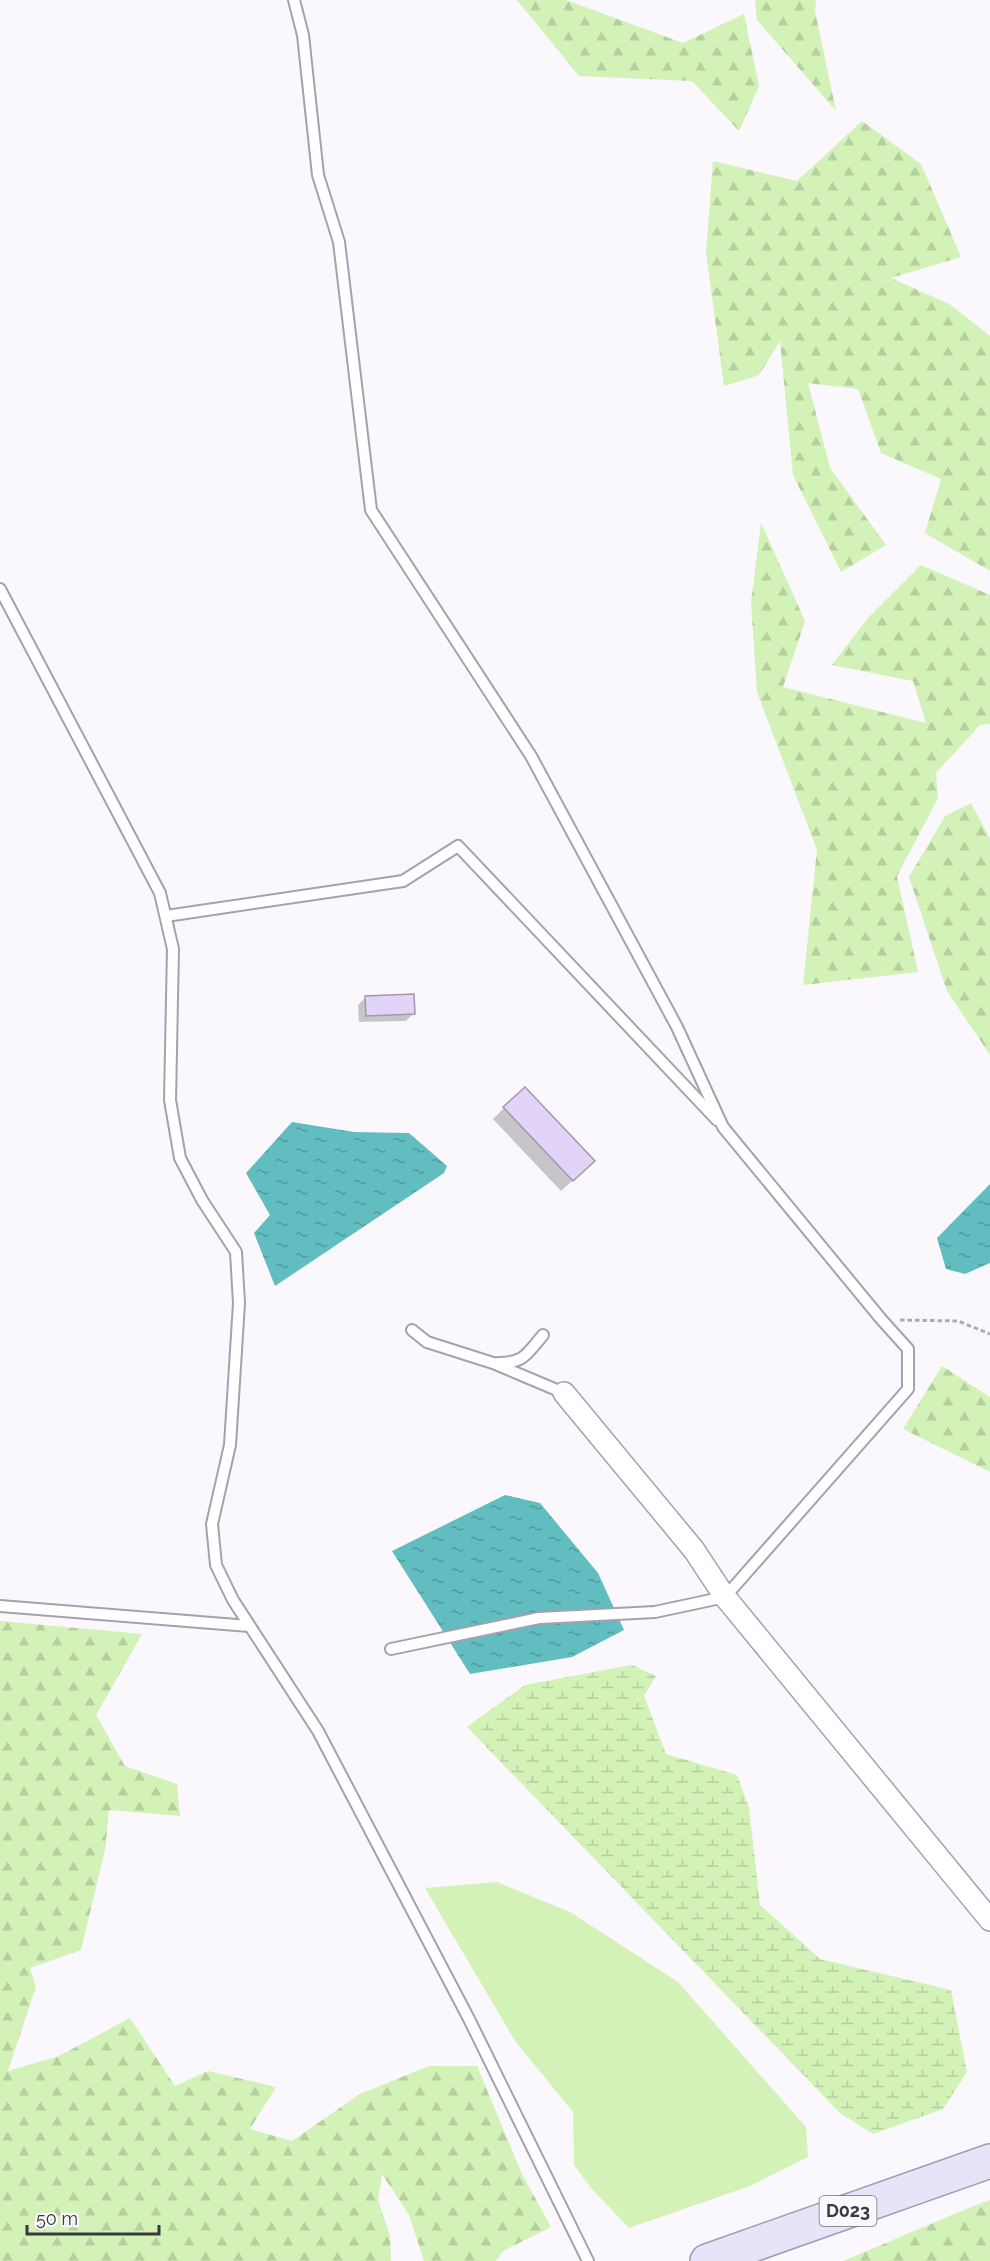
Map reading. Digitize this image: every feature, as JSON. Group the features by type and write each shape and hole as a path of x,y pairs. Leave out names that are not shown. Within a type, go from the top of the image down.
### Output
{"main road":[{"name":"D023","path":"707,2261 990,2161"}],"street":[{"path":"564,1393 693,1550 726,1597 990,1920"}],"lane":[{"path":"294,0 303,35 318,175 339,242 371,510 531,756 678,1026 723,1127"},
{"path":"0,589 160,893 166,916 173,950 170,1100 180,1158 202,1200 236,1252 239,1303 230,1445 213,1524 216,1566 249,1626 318,1731 469,2019 588,2261"},
{"path":"166,916 404,881 458,846 723,1127 908,1349 908,1389 726,1597 655,1612 539,1618 391,1649"},
{"path":"412,1330 427,1342 493,1363 564,1393"},
{"path":"493,1363 515,1363 525,1357 543,1335"},
{"path":"0,1606 249,1626"}],"path":[{"path":"881,1319 958,1321 990,1334"}],"green space":[{"path":"517,0 566,0 683,43 744,14 759,86 739,131 692,81 579,76"},
{"path":"755,0 816,0 815,11 836,111 757,20"},
{"path":"862,121 921,164 961,257 891,278 951,305 990,336 990,571 925,533 941,479 881,453 858,389 808,383 830,468 886,545 841,572 793,475 780,341 759,375 724,386 706,252 713,161 797,181"},
{"path":"761,523 805,621 783,687 926,723 913,681 832,665 868,618 921,565 990,595 990,724 980,725 936,773 938,798 897,876 918,972 803,985 817,850 757,692 751,602"},
{"path":"971,803 990,839 990,1055 947,991 909,877 945,816"},
{"path":"942,1366 990,1397 990,1472 903,1429"},
{"path":"0,1621 142,1634 96,1715 125,1766 177,1784 180,1816 109,1810 105,1850 81,1950 30,1968 36,1987 8,2071 59,2056 130,2018 175,2086 208,2071 276,2087 250,2129 292,2141 360,2094 429,2066 477,2066 522,2174 551,2227 503,2251 496,2261 424,2261 409,2215 382,2174 378,2200 390,2236 391,2261 0,2261"},
{"path":"632,1665 656,1676 644,1696 666,1754 737,1775 749,1808 760,1905 820,1959 951,1990 967,2072 943,2109 873,2134 840,2113 467,1727 525,1685"},
{"path":"497,1882 570,1912 678,1982 806,2127 808,2157 750,2186 629,2228 592,2189 574,2165 573,2112 515,2041 425,1888"},
{"path":"990,2200 990,2261 843,2261 976,2205"}],"water":[{"path":"292,1122 354,1132 409,1133 447,1166 444,1173 275,1286 254,1233 270,1215 246,1173"},
{"path":"990,1184 990,1263 965,1274 946,1269 937,1238"},
{"path":"505,1495 540,1503 598,1573 624,1630 572,1657 470,1674 392,1551"}],"building":[{"path":"414,994 415,1014 366,1016 365,996"},
{"path":"525,1087 595,1161 573,1181 503,1107"}]}
